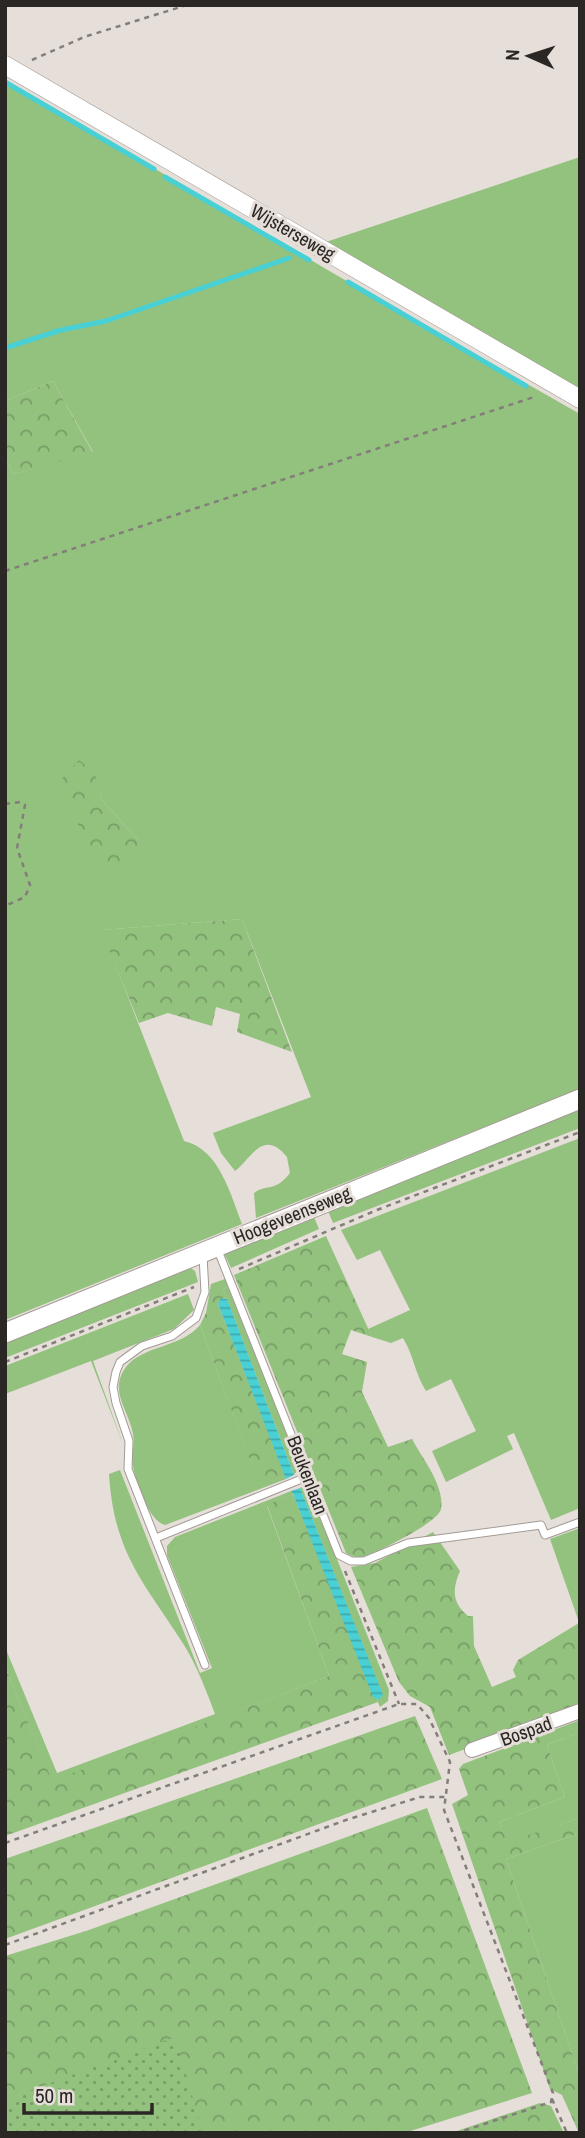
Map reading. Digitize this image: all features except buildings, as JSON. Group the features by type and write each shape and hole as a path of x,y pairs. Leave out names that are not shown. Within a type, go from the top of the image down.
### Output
{"main road":[{"name":"Hoogeveenseweg","path":"5,1333 580,1099"}],"street":[{"name":"Wijsterseweg","path":"12,69 580,399"},
{"name":"Bospad","path":"472,1750 580,1711"}],"lane":[{"name":"Beukenlaan","path":"210,1249 228,1273 339,1555"},
{"path":"205,1665 128,1469 129,1441 113,1387 120,1362 142,1346 172,1336 196,1318 202,1308 210,1249"},
{"path":"156,1538 309,1476"},
{"path":"339,1555 351,1561 363,1561 408,1542 541,1525 545,1535 580,1522"}],"path":[{"path":"12,69 84,37 187,5"},
{"path":"5,571 560,388"},
{"path":"5,804 20,802 25,805 17,848 30,885 25,897 5,906"},
{"name":"Hoogeveenseweg","path":"228,1273 377,1210 580,1132"},
{"path":"5,1362 205,1283"},
{"path":"339,1555 399,1704"},
{"path":"5,1843 399,1704 417,1704 429,1718 450,1762 444,1810 550,2080 552,2099 567,2133"},
{"path":"5,1945 346,1820 420,1797 445,1797"},
{"path":"457,2133 538,2107 551,2102 552,2099"}],"green space":[{"path":"5,81 580,414 580,1089 256,1218 254,1193 280,1183 290,1173 287,1157 271,1145 264,1145 235,1171 221,1153 213,1133 311,1097 242,919 102,930 184,1141 206,1153 215,1163 228,1186 242,1224 5,1320 5,456 13,474 93,452 53,381 5,401","holes":["94,773 102,800 138,840 78,836 78,815"]},
{"path":"580,157 580,391 323,243"},
{"path":"53,381 93,453 13,474 5,456 5,401"},
{"path":"79,760 95,773 102,800 138,840 133,863 111,864 89,852 78,836 78,815 56,785"},
{"path":"242,919 292,1052 237,1032 240,1014 216,1007 212,1026 168,1013 139,1023 101,930"},
{"path":"580,1107 580,1128 333,1223 328,1211"},
{"path":"580,1138 580,1508 551,1520 514,1433 507,1436 513,1449 446,1482 432,1451 476,1431 451,1379 426,1391 403,1338 391,1343 372,1337 368,1329 410,1310 380,1250 357,1260 341,1230"},
{"path":"314,1217 319,1229 231,1268 224,1253"},
{"path":"326,1236 372,1337 351,1330 342,1354 367,1362 362,1392 388,1447 412,1439 440,1491 441,1509 429,1522 392,1544 362,1557 346,1553 234,1275"},
{"path":"189,1267 195,1271 198,1282 5,1358 5,1342"},
{"path":"225,1279 228,1287 223,1289 227,1299 223,1298 218,1304 286,1477 259,1484 200,1325 206,1313 211,1284"},
{"path":"228,1287 300,1467 294,1475 223,1289"},
{"path":"188,1294 194,1310 174,1329 93,1361 123,1444 91,1361 5,1394 5,1366"},
{"path":"200,1325 259,1483 286,1479 165,1525 148,1509 137,1482 133,1462 133,1434 121,1400 119,1384 126,1367 133,1360 183,1338"},
{"path":"120,1470 200,1673 212,1668 167,1555 167,1546 175,1537 291,1491 293,1494 267,1506 329,1676 52,1782 5,1666 5,1647 57,1773 215,1714 189,1653 144,1584 124,1547 112,1502 109,1474"},
{"path":"308,1486 389,1690 388,1701 380,1707 377,1700 382,1694 300,1488"},
{"path":"293,1494 378,1702 5,1836 5,1666 52,1781 329,1676 267,1505"},
{"path":"580,1528 580,1625 550,1539"},
{"path":"433,1532 460,1571 455,1590 456,1601 468,1616 473,1616 474,1646 492,1687 516,1677 513,1670 518,1660 579,1623 580,1707 449,1755 430,1707 410,1696 399,1682 351,1567 375,1563"},
{"path":"415,1716 442,1779 5,1939 5,1859"},
{"path":"580,1720 580,1732 547,1745 565,1797 499,1822 507,1842 580,1818 580,1833 506,1859 580,2077 579,2133 562,2095 550,2089 452,1804 468,1795 459,1769 463,1764"},
{"path":"580,1732 580,1818 507,1843 499,1822 565,1797 547,1745"},
{"path":"427,1808 532,2093 404,2133 5,2133 5,1956 86,1931"},
{"path":"580,1833 580,2077 506,1859"},
{"path":"175,2037 203,2133 5,2133 5,2100"},
{"path":"540,2103 551,2106 564,2133 451,2133"}],"water":[{"path":"221,1298 227,1299 294,1475 286,1479 218,1304"},
{"path":"300,1488 383,1695 379,1700 373,1697 291,1491"}],"waterway":[{"path":"5,82 154,169"},
{"path":"165,177 309,260"},
{"path":"5,348 61,330 106,321 289,258"},
{"path":"348,282 526,386"}]}
